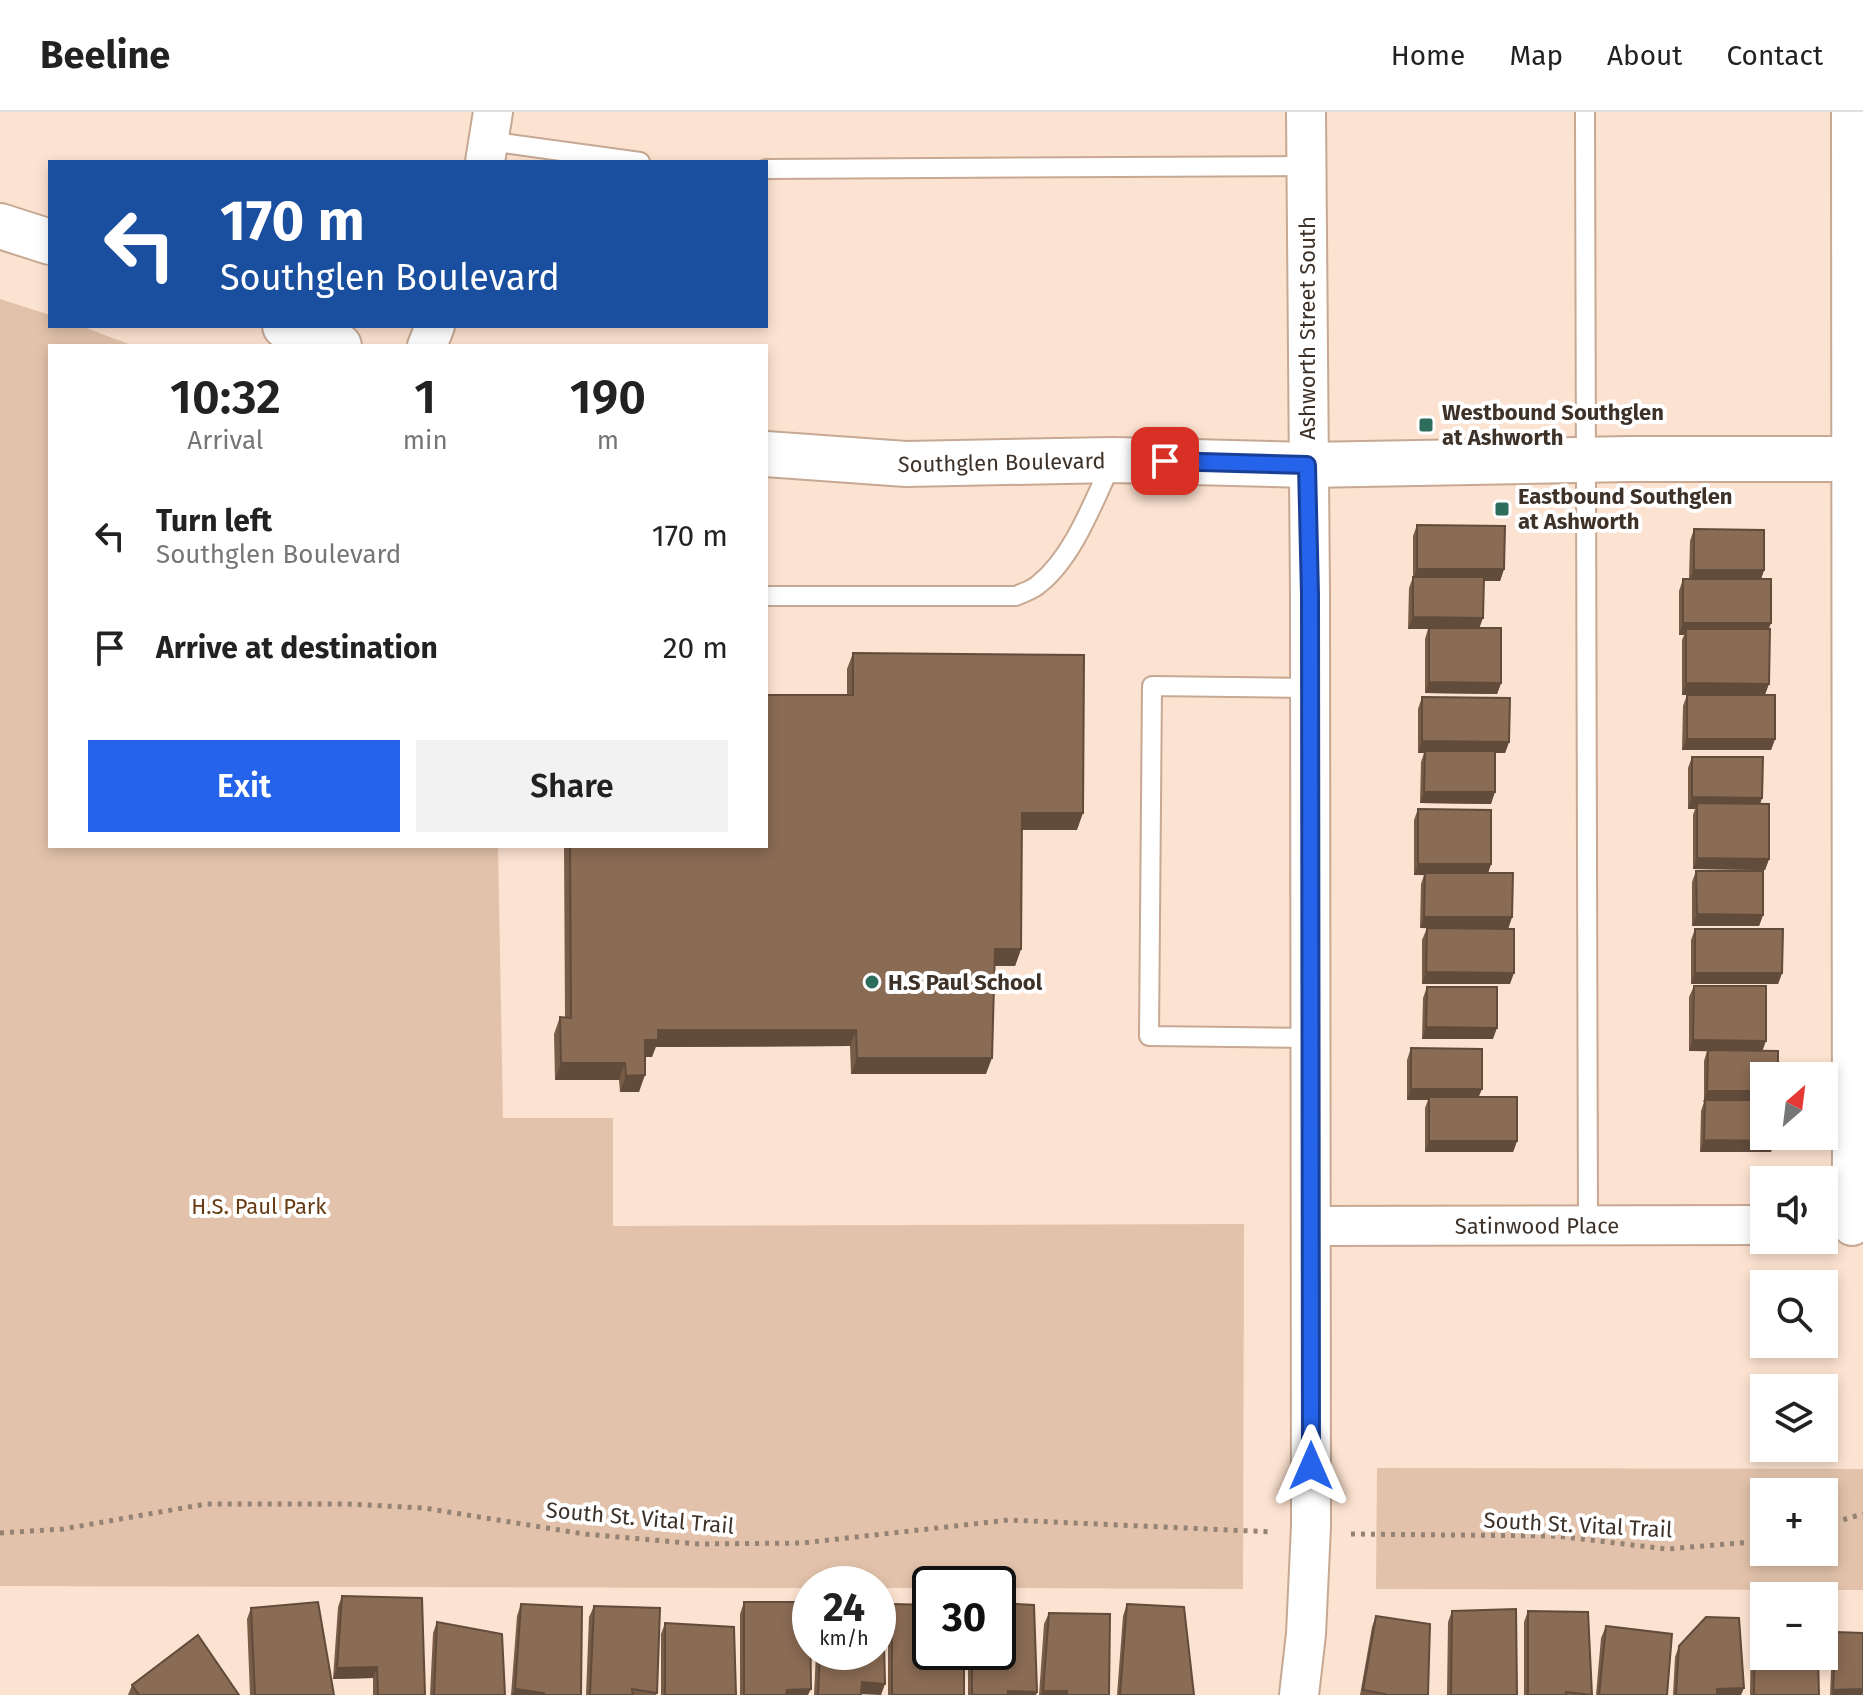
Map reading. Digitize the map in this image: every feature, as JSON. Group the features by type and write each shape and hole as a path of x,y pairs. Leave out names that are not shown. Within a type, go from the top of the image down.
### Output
{"street":[{"name":"Ashworth Street South","path":"1299,1695 1306,1634 1311,1526 1306,112"},
{"path":"1846,1226 1852,527 1856,459 1857,164 1851,112"},
{"path":"0,226 48,241"},
{"path":"290,328 334,344"},
{"name":"Southglen Boulevard","path":"768,454 906,464 1113,460 1307,465 1630,459 1856,459"},
{"name":"Satinwood Place","path":"1311,1226 1750,1225"}],"lane":[{"path":"1585,112 1588,1225"},
{"path":"489,138 627,160"},
{"path":"768,169 1306,166"},
{"path":"768,596 1016,596 1037,586 1052,570 1080,530 1113,460"},
{"path":"1310,688 1152,686 1149,1036 1311,1038"}],"path":[{"name":"South St. Vital Trail","path":"0,1533 63,1529 206,1504 346,1504 424,1508 584,1534 699,1544 802,1543 1009,1520 1279,1533"},
{"path":"1838,1521 1863,1514"},
{"name":"South St. Vital Trail","path":"1342,1534 1556,1536 1667,1549 1750,1542"}],"green space":[{"name":"H.S. Paul Park","path":"0,299 48,314 48,328 86,328 129,344 48,344 48,848 498,848 503,1118 613,1118 613,1226 1244,1224 1243,1589 1016,1588 1016,1566 912,1566 912,1588 896,1588 896,1566 792,1566 792,1588 0,1586"},
{"path":"1377,1468 1863,1469 1863,1590 1838,1590 1838,1582 1750,1582 1750,1590 1376,1589"}],"building":[{"path":"1417,525 1505,526 1504,569 1417,569"},
{"path":"1694,529 1764,530 1764,570 1694,570"},
{"path":"1413,577 1484,577 1483,618 1413,617"},
{"path":"1683,579 1771,579 1771,623 1683,623"},
{"path":"1429,628 1501,628 1501,683 1429,682"},
{"path":"1686,629 1770,629 1769,684 1686,683"},
{"path":"853,653 1084,655 1083,813 1022,813 1021,949 995,949 992,1058 857,1058 856,1030 658,1030 658,1040 645,1040 645,1075 626,1076 625,1063 561,1063 560,1017 571,1018 570,848 768,848 768,695 853,695"},
{"path":"1687,695 1775,695 1775,739 1687,739"},
{"path":"1422,697 1510,698 1509,742 1422,741"},
{"path":"1425,751 1495,751 1495,792 1424,792"},
{"path":"1692,757 1763,757 1762,798 1692,797"},
{"path":"1697,803 1769,804 1769,859 1697,858"},
{"path":"1418,809 1491,810 1491,864 1418,864"},
{"path":"1696,871 1763,871 1763,915 1697,914"},
{"path":"1425,873 1513,873 1512,917 1424,917"},
{"path":"1427,928 1514,929 1514,973 1426,972"},
{"path":"1695,929 1783,929 1782,973 1695,973"},
{"path":"1694,986 1766,986 1766,1041 1693,1040"},
{"path":"1427,987 1497,987 1497,1028 1426,1027"},
{"path":"1411,1048 1482,1049 1482,1089 1411,1089"},
{"path":"1708,1050 1778,1051 1778,1062 1750,1062 1750,1091 1707,1091"},
{"path":"1429,1097 1517,1097 1517,1141 1429,1141"},
{"path":"1705,1100 1750,1100 1750,1141 1704,1140"},
{"path":"342,1596 422,1598 425,1695 378,1695 377,1667 337,1668"},
{"path":"318,1602 334,1695 255,1695 251,1608"},
{"path":"744,1602 792,1602 792,1670 811,1670 811,1689 787,1690 786,1695 744,1695"},
{"path":"521,1604 582,1607 581,1695 544,1695 515,1689"},
{"path":"896,1604 912,1605 912,1670 964,1670 964,1695 892,1695 892,1670 896,1670"},
{"path":"1016,1604 1034,1605 1037,1692 972,1695 972,1670 1016,1670"},
{"path":"1127,1604 1184,1607 1194,1695 1120,1695"},
{"path":"594,1606 660,1608 657,1693 632,1689 633,1695 590,1695"},
{"path":"1516,1609 1517,1695 1451,1695 1452,1611"},
{"path":"1528,1611 1588,1612 1592,1695 1566,1692 1566,1695 1528,1695"},
{"path":"1049,1613 1110,1614 1109,1695 1067,1695 1067,1691 1043,1691"},
{"path":"1376,1616 1430,1624 1428,1695 1385,1695 1363,1690"},
{"path":"1706,1617 1739,1618 1744,1688 1717,1689 1717,1695 1676,1695 1679,1646"},
{"path":"437,1622 502,1634 505,1695 434,1695"},
{"path":"665,1623 734,1627 736,1695 665,1695"},
{"path":"1606,1626 1672,1634 1667,1695 1599,1695"},
{"path":"1838,1632 1863,1633 1863,1689 1833,1690 1834,1670 1838,1670"},
{"path":"198,1635 239,1695 139,1695 132,1685"},
{"path":"819,1670 885,1670 885,1684 862,1682 861,1695 818,1695"},
{"path":"1754,1670 1818,1670 1819,1695 1754,1695"}],"place":[{"name":"Westbound Southglen at Ashworth","path":"1426,425"},
{"name":"Eastbound Southglen at Ashworth","path":"1502,509"},
{"name":"H.S Paul School","path":"872,982"}],"route":[{"path":"1165,461 1307,465 1310,529 1311,1466"}]}
